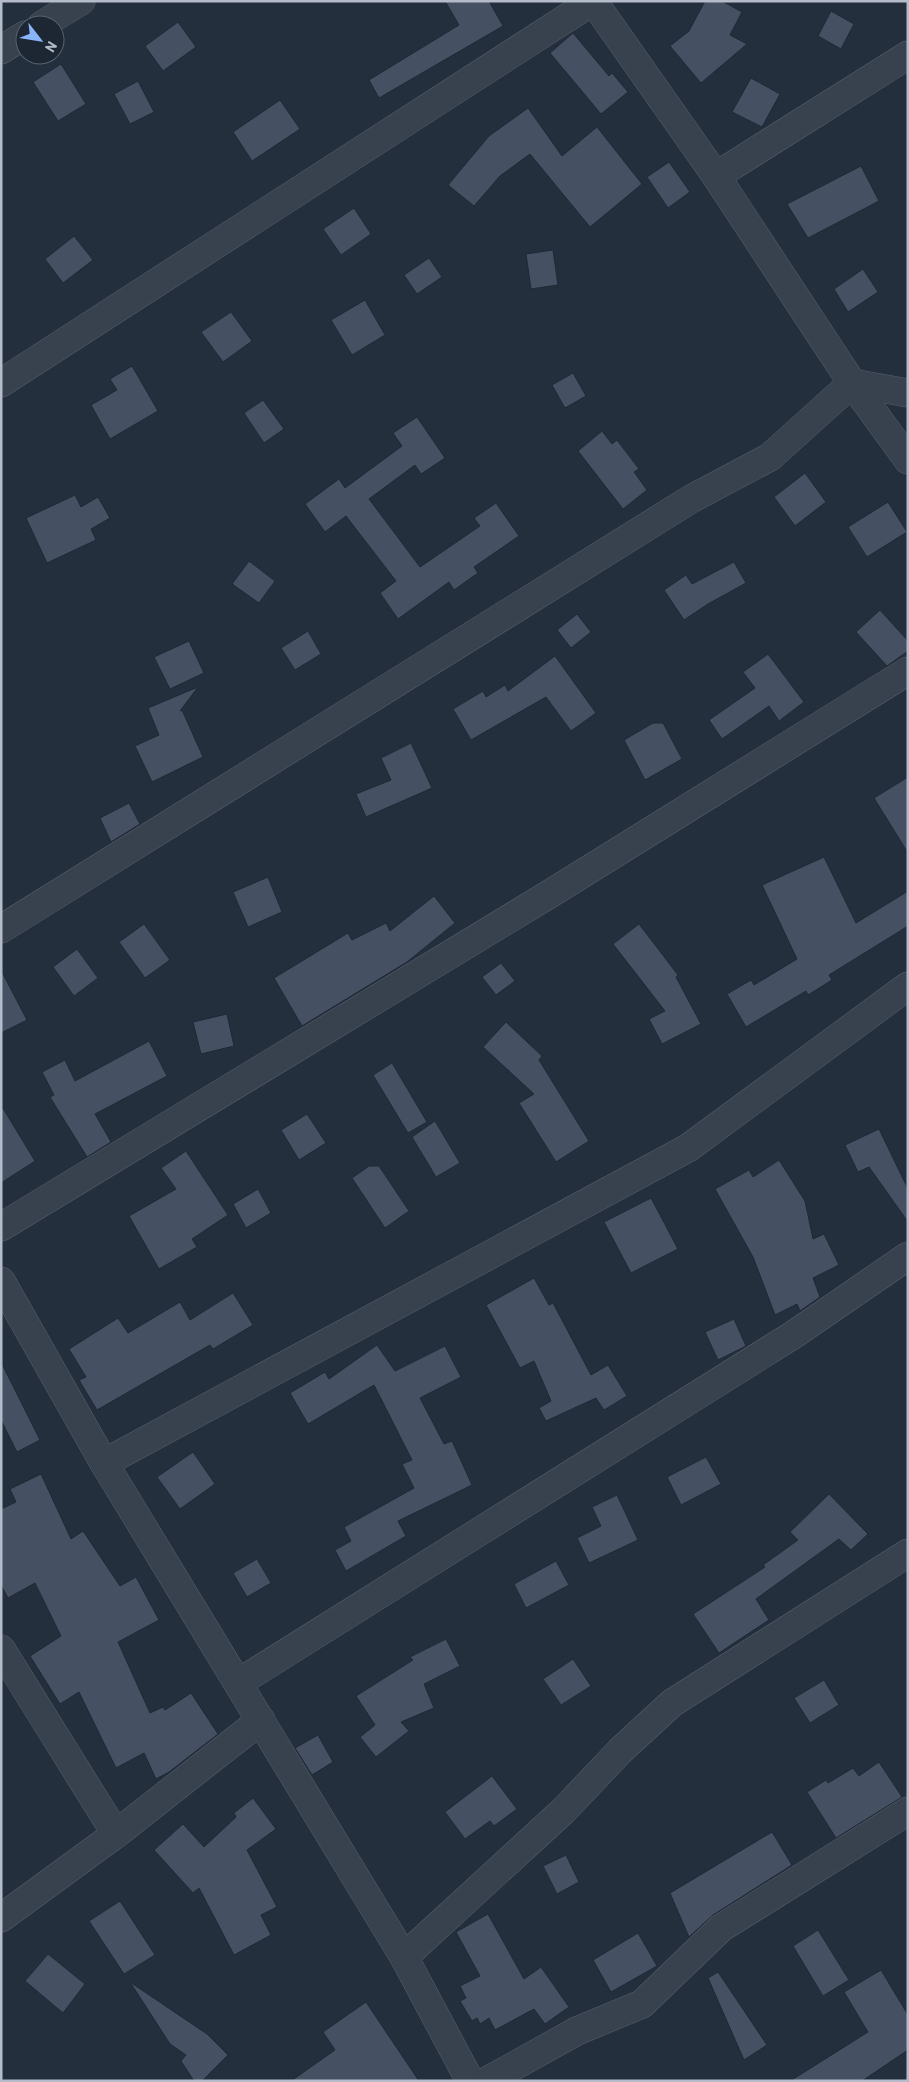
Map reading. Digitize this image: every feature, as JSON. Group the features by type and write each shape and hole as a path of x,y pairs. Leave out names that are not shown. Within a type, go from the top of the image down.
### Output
{"street":[{"path":"58,15 81,1"},
{"path":"1,383 593,1 716,176 852,383 908,460"},
{"path":"1,50 15,41"},
{"path":"716,176 908,55"},
{"path":"852,383 908,392"},
{"path":"1,929 691,499 770,456 852,383"},
{"path":"1,1227 548,895 908,671"},
{"path":"104,1463 688,1148 908,986"},
{"path":"238,1683 785,1340 908,1256"},
{"path":"1,1282 104,1463 404,1957 470,2081"},
{"path":"404,1957 564,1811 621,1750 672,1704 908,1553"},
{"path":"1,1650 116,1834"},
{"path":"1,1918 116,1834 261,1720"},
{"path":"487,2081 577,2031 642,2004 721,1928 908,1811"}],"building":[{"path":"445,1 489,1 503,26 379,98 369,80 459,25"},
{"path":"705,1 722,1 742,12 730,35 747,44 701,83 670,46 689,31"},
{"path":"831,11 854,24 841,49 818,36"},
{"path":"178,22 196,47 163,71 145,46"},
{"path":"573,33 609,76 612,73 628,92 601,114 550,53"},
{"path":"62,65 86,104 58,121 33,82"},
{"path":"751,78 780,94 762,127 732,112"},
{"path":"138,81 154,112 130,124 114,94"},
{"path":"280,100 300,129 252,161 233,132"},
{"path":"528,108 562,156 597,127 642,184 590,227 530,154 500,176 474,206 448,185 489,136"},
{"path":"669,162 690,192 668,208 647,177"},
{"path":"861,166 879,201 808,238 787,204"},
{"path":"354,208 371,234 341,255 323,229"},
{"path":"74,236 93,260 63,283 45,259"},
{"path":"553,250 558,285 531,289 526,254"},
{"path":"429,258 442,277 417,294 404,275"},
{"path":"863,269 878,292 848,312 834,289"},
{"path":"365,300 385,335 352,355 331,320"},
{"path":"231,312 252,341 223,362 201,332"},
{"path":"132,366 158,411 110,439 91,405 117,390 110,379"},
{"path":"573,373 586,396 565,408 552,385"},
{"path":"263,400 284,429 264,443 244,413"},
{"path":"417,417 445,458 421,474 415,465 369,499 420,567 480,526 474,518 496,503 519,536 474,567 478,573 454,590 449,582 398,619 380,593 396,581 346,516 325,532 305,504 339,479 345,488 402,446 393,433"},
{"path":"602,431 612,444 617,440 639,469 634,472 647,490 623,509 578,451"},
{"path":"805,473 826,502 795,526 774,497"},
{"path":"75,495 81,507 98,497 110,518 91,529 96,540 47,563 26,518"},
{"path":"888,502 907,532 867,557 848,527"},
{"path":"249,561 275,581 259,603 232,584"},
{"path":"734,562 746,583 684,620 664,590 686,575 692,584"},
{"path":"880,610 908,641 908,651 887,666 856,632"},
{"path":"577,614 591,632 571,648 557,630"},
{"path":"308,631 321,654 295,670 281,648"},
{"path":"189,641 204,673 170,689 154,657"},
{"path":"768,654 804,702 779,721 769,706 722,739 709,720 755,688 743,672"},
{"path":"555,656 596,713 571,731 546,697 471,740 453,709 483,691 486,697 505,685 508,691"},
{"path":"198,687 180,711 182,710 203,757 152,782 135,746 159,735 148,708"},
{"path":"653,723 663,723 682,759 645,780 624,740"},
{"path":"411,743 432,788 366,817 356,794 391,780 381,758"},
{"path":"908,777 908,853 874,798"},
{"path":"129,803 140,824 111,842 100,818"},
{"path":"824,857 856,923 908,891 908,926 829,975 832,980 808,995 806,991 746,1027 727,994 751,980 754,985 797,959 762,885"},
{"path":"268,877 282,912 248,927 233,892"},
{"path":"434,896 455,923 407,962 302,1026 274,978 348,933 352,940 386,923 390,931"},
{"path":"144,924 170,960 145,978 119,942"},
{"path":"639,924 678,975 676,977 701,1024 662,1044 649,1019 665,1011 613,944"},
{"path":"77,949 98,978 74,996 53,967"},
{"path":"501,963 515,981 496,995 482,977"},
{"path":"1,970 27,1020 1,1033"},
{"path":"227,1014 234,1046 201,1054 193,1022"},
{"path":"506,1022 542,1056 539,1060 589,1141 556,1162 519,1103 534,1094 483,1047"},
{"path":"149,1041 167,1076 95,1114 111,1142 87,1157 50,1097 54,1095 42,1072 65,1060 75,1081"},
{"path":"392,1063 427,1122 408,1133 373,1075"},
{"path":"1,1105 35,1161 1,1183"},
{"path":"307,1114 326,1143 299,1160 281,1130"},
{"path":"435,1121 460,1163 436,1177 412,1137"},
{"path":"879,1129 908,1189 908,1222 869,1167 858,1172 845,1145"},
{"path":"186,1151 228,1215 192,1239 197,1247 159,1269 129,1216 176,1189 161,1168"},
{"path":"779,1160 805,1201 813,1239 824,1234 839,1265 813,1278 820,1297 800,1311 797,1304 775,1315 753,1257 715,1189 749,1170 753,1177"},
{"path":"369,1166 379,1166 409,1211 385,1228 352,1178"},
{"path":"258,1189 271,1213 246,1228 233,1204"},
{"path":"651,1198 678,1249 631,1273 604,1222"},
{"path":"534,1278 549,1305 553,1303 591,1375 608,1365 627,1396 604,1410 596,1398 546,1421 539,1408 551,1401 534,1361 520,1368 486,1305"},
{"path":"233,1293 253,1325 213,1349 210,1345 97,1410 79,1380 86,1377 69,1349 118,1318 128,1333 180,1302 190,1320"},
{"path":"734,1319 746,1346 718,1360 705,1332"},
{"path":"377,1345 395,1371 445,1346 461,1377 420,1398 444,1444 452,1441 472,1485 398,1521 406,1536 346,1571 335,1550 351,1541 344,1527 414,1488 402,1464 412,1460 374,1385 308,1424 290,1393 325,1372 329,1379"},
{"path":"1,1362 40,1440 17,1452 1,1420"},
{"path":"193,1452 215,1484 180,1509 157,1477"},
{"path":"706,1457 721,1484 681,1505 667,1477"},
{"path":"41,1474 71,1539 83,1531 120,1586 136,1577 159,1620 118,1642 150,1713 163,1707 165,1710 191,1693 218,1734 169,1772 156,1779 144,1753 116,1768 79,1692 60,1704 30,1656 61,1636 35,1583 8,1598 1,1585 1,1509 16,1502 10,1489"},
{"path":"829,1494 868,1534 851,1550 839,1539 756,1599 769,1620 719,1653 693,1614 765,1567 763,1565 798,1540 790,1532"},
{"path":"617,1495 638,1540 589,1563 577,1538 601,1526 592,1507"},
{"path":"257,1559 271,1583 247,1597 233,1573"},
{"path":"556,1561 569,1585 526,1608 514,1584"},
{"path":"446,1639 460,1666 424,1684 434,1708 401,1722 409,1731 376,1757 360,1737 375,1725 356,1696 413,1660 410,1657"},
{"path":"573,1659 591,1686 561,1705 543,1679"},
{"path":"824,1680 839,1705 810,1723 794,1698"},
{"path":"318,1735 333,1762 312,1775 295,1748"},
{"path":"879,1762 902,1797 836,1838 807,1792 826,1780 828,1783 853,1768 859,1776"},
{"path":"492,1776 517,1809 494,1826 490,1821 465,1839 445,1812"},
{"path":"253,1798 276,1829 247,1850 277,1907 261,1915 271,1935 234,1955 199,1888 193,1893 154,1850 183,1824 204,1847 236,1817 234,1813"},
{"path":"772,1832 792,1865 713,1915 689,1937 670,1893"},
{"path":"566,1855 579,1882 557,1894 543,1866"},
{"path":"120,1901 155,1955 124,1974 89,1921"},
{"path":"488,1914 524,1979 541,1967 569,2007 545,2024 534,2009 495,2030 489,2018 480,2024 477,2018 472,2021 460,2001 466,1998 460,1986 480,1976 456,1932"},
{"path":"818,1930 849,1980 823,1996 793,1946"},
{"path":"638,1933 657,1966 611,1992 593,1960"},
{"path":"48,1954 85,1984 63,2013 25,1981"},
{"path":"881,1970 908,2015 908,2050 862,2081 790,2081 868,2032 844,1992"},
{"path":"718,1972 767,2045 744,2060 708,1978"},
{"path":"130,1982 207,2034 228,2055 202,2081 194,2081 181,2061 186,2055 170,2044"},
{"path":"366,2002 419,2081 291,2081 335,2050 323,2032"}]}
